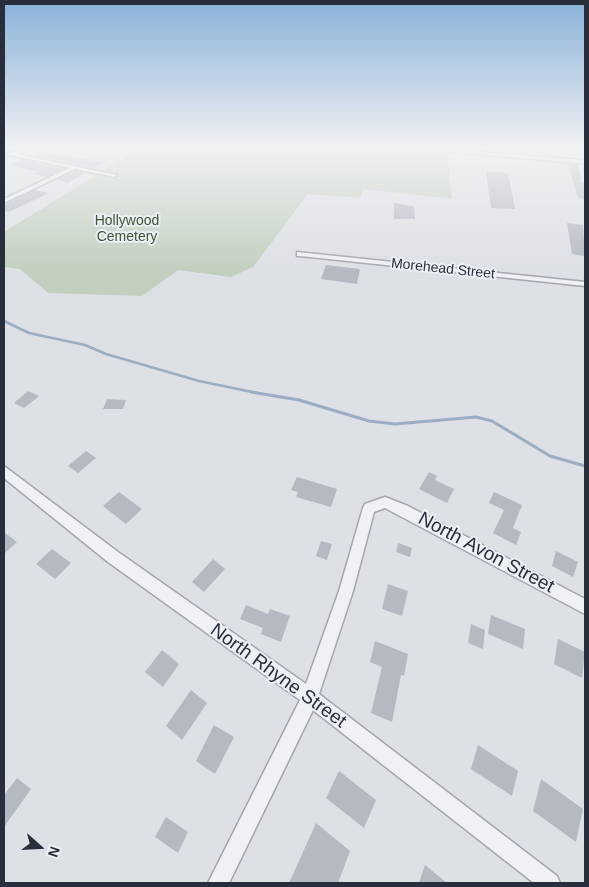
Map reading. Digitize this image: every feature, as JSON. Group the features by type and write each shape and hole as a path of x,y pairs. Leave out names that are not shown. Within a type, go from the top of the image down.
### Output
{"street":[{"path":"4,201 30,188"},
{"name":"Morehead Street","path":"300,254 585,284"},
{"name":"North Rhyne Street","path":"4,471 113,557 310,697 550,883"},
{"name":"North Avon Street","path":"310,697 346,591 369,508 385,502 404,510 585,607"},
{"path":"218,883 310,697"}],"green space":[{"name":"Hollywood Cemetery","path":"75,188 451,188 452,199 364,189 360,198 308,194 253,267 231,277 178,270 142,296 48,293 20,269 4,267 4,232"}],"building":[{"path":"488,188 511,188 515,209 491,208"},
{"path":"575,188 585,188 585,199 578,198"},
{"path":"35,190 49,193 9,212 4,211 4,205"},
{"path":"394,203 414,206 415,219 394,219"},
{"path":"567,223 583,225 585,256 572,254"},
{"path":"326,265 360,269 357,284 321,279"},
{"path":"28,391 39,396 24,408 14,403"},
{"path":"107,399 126,400 123,409 103,409"},
{"path":"86,451 96,458 78,473 68,466"},
{"path":"429,472 437,476 435,480 454,489 447,503 419,489"},
{"path":"297,477 337,489 331,507 296,497 298,492 291,490"},
{"path":"119,492 142,509 126,524 103,506"},
{"path":"494,492 522,505 513,528 521,532 516,545 493,533 504,510 489,503"},
{"path":"4,532 17,542 4,554"},
{"path":"321,541 332,544 327,560 316,556"},
{"path":"398,543 412,548 410,557 396,552"},
{"path":"52,549 71,563 55,579 36,564"},
{"path":"556,551 578,562 573,577 552,566"},
{"path":"213,559 225,569 204,592 192,582"},
{"path":"388,584 408,591 402,616 382,609"},
{"path":"246,605 268,614 270,609 290,616 281,642 261,634 263,628 240,619"},
{"path":"491,615 525,629 523,649 488,634"},
{"path":"471,624 485,630 483,649 468,643"},
{"path":"558,639 585,652 582,678 554,664"},
{"path":"375,641 408,654 404,676 401,675 392,722 371,713 382,667 370,662"},
{"path":"162,650 179,664 163,687 145,672"},
{"path":"191,690 207,703 182,740 166,726"},
{"path":"214,725 234,737 215,774 196,761"},
{"path":"478,745 518,771 512,796 471,769"},
{"path":"339,771 376,800 364,828 326,798"},
{"path":"17,778 31,789 4,827 4,795"},
{"path":"541,779 583,809 576,842 533,811"},
{"path":"166,817 188,832 178,853 155,837"},
{"path":"316,823 350,851 338,883 289,883"},
{"path":"425,865 447,883 419,883"}],"waterway":[{"path":"4,321 29,333 85,345 106,354 199,381 257,393"},
{"path":"251,392 257,393"},
{"path":"257,393 299,400 369,421 395,424 476,417 492,421 550,456 585,466"}]}
